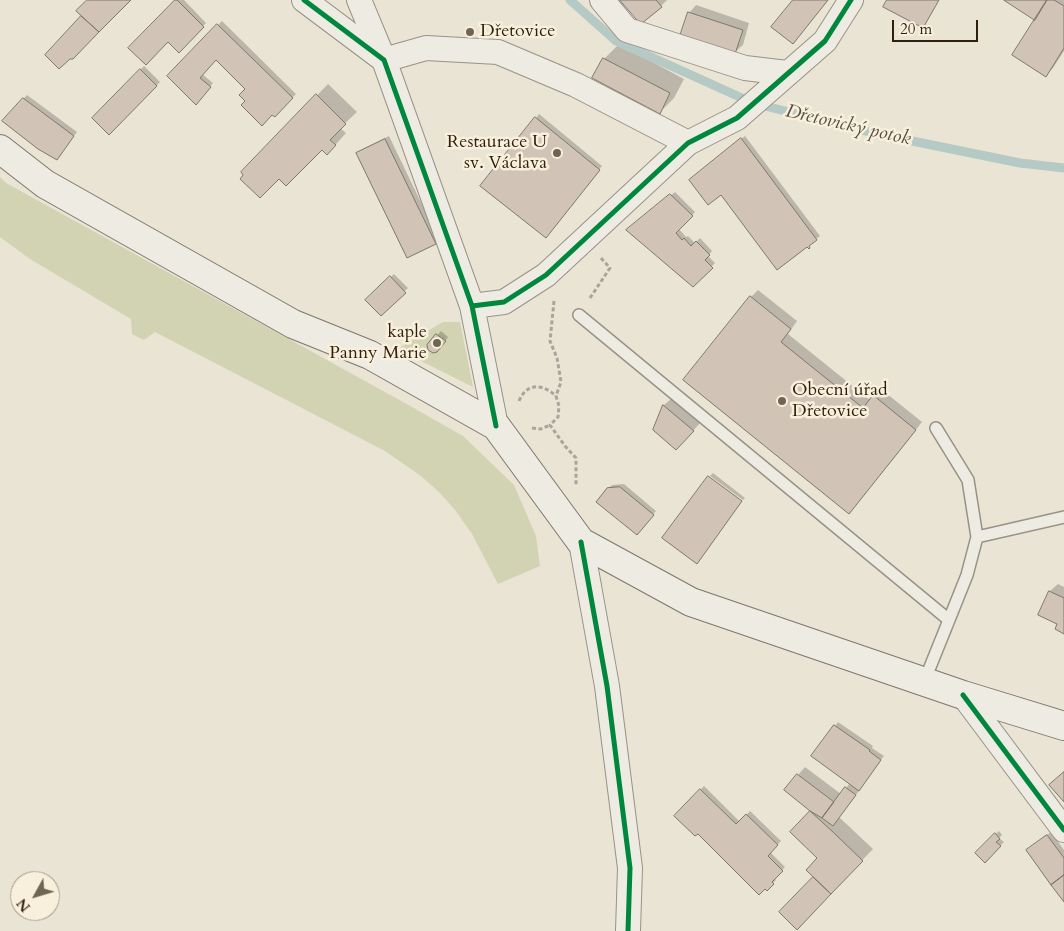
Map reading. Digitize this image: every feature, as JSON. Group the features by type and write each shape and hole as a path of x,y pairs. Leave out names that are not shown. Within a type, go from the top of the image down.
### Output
{"main road":[{"path":"0,149 45,184 293,324 370,355 496,426 582,542 691,602 963,696 1064,726"}],"street":[{"path":"304,0 384,60"},
{"path":"359,0 384,60 472,306 496,426"},
{"path":"602,0 627,30 746,68 787,73"},
{"path":"472,306 504,302 546,275 688,143 737,118 825,40 851,0"},
{"path":"384,60 426,48 498,52 576,85 688,143"},
{"path":"582,542 607,686 630,868 628,931"},
{"path":"963,696 1064,830"}],"lane":[{"path":"579,315 949,620"},
{"path":"924,682 966,575 976,537 968,480 936,428"},
{"path":"976,537 1064,517"}],"path":[{"path":"579,315 610,268 596,254"},
{"path":"546,275 560,290 553,303 550,341 557,358 561,382 556,396"},
{"path":"518,404 521,395 529,388 539,386 549,389 556,396 559,406 558,417 550,425 541,429 532,428 527,425"},
{"path":"550,425 576,458 577,488"}],"green space":[{"path":"0,177 6,183 463,436 514,485 536,536 540,566 498,584 472,534 456,511 421,476 385,451 155,332 144,340 132,334 131,319 30,259 0,237"},
{"path":"443,322 460,322 473,387 397,349"}],"building":[{"path":"87,0 131,0 99,32 76,11"},
{"path":"175,0 204,27 179,53 168,42 146,65 128,48"},
{"path":"620,0 656,0 662,7 641,24"},
{"path":"793,0 828,0 793,44 771,27"},
{"path":"887,0 939,0 923,28 883,7"},
{"path":"1004,0 1047,0 1035,20"},
{"path":"1047,0 1054,0 1064,6 1064,48 1046,77 1012,55"},
{"path":"688,12 743,30 735,54 680,36"},
{"path":"81,16 99,32 73,59 70,59 59,69 45,55"},
{"path":"217,24 293,98 275,117 272,115 262,126 241,105 245,101 239,95 245,89 216,60 200,78 211,87 196,105 167,76"},
{"path":"603,58 670,93 660,114 592,78"},
{"path":"140,69 157,86 109,135 92,118"},
{"path":"316,94 346,124 330,140 336,145 327,155 322,150 286,186 279,179 260,198 240,179 243,175 241,172"},
{"path":"23,98 74,136 57,160 38,149 2,121"},
{"path":"535,117 600,170 546,238 480,186"},
{"path":"741,138 817,240 809,246 809,249 807,247 777,270 721,195 708,205 689,180"},
{"path":"385,139 436,244 407,258 356,153"},
{"path":"670,194 693,216 676,233 691,246 696,241 710,255 705,260 713,268 693,287 626,230"},
{"path":"390,276 406,293 381,316 365,300"},
{"name":"Obecní úřad Dřetovice","path":"750,296 791,329 781,342 863,408 873,395 916,430 849,514 683,380"},
{"name":"kaple Panny Marie","path":"436,334 446,341 437,352 433,353 428,350 427,345"},
{"path":"663,405 694,431 676,450 653,430"},
{"path":"708,476 742,501 697,564 662,538"},
{"path":"620,487 654,515 637,535 596,502 607,488"},
{"path":"1049,591 1064,598 1064,634 1055,629 1057,624 1038,615"},
{"path":"834,725 881,760 859,791 811,756"},
{"path":"1064,772 1064,802 1049,785"},
{"path":"797,774 834,802 822,818 784,790"},
{"path":"845,787 856,795 833,826 822,818"},
{"path":"700,789 736,824 746,814 778,845 768,856 783,871 772,882 774,884 767,891 765,889 759,895 698,834 695,836 674,816"},
{"path":"810,811 863,861 831,894 806,870 817,858 790,832"},
{"path":"995,833 1000,839 996,842 1001,846 985,863 975,853"},
{"path":"1047,835 1064,858 1064,875 1051,885 1026,850"},
{"path":"1064,875 1064,902 1051,885"},
{"path":"813,877 831,894 797,930 779,912"}],"waterway":[{"name":"Dřetovický potok","path":"570,0 616,41 753,103 873,133 1020,163 1064,168"}],"cycle path":[{"path":"304,0 384,60 472,306 496,426"},
{"path":"472,306 504,302 546,275 688,143 737,118 825,41 851,0"},
{"path":"581,542 607,686 630,868 628,931"},
{"path":"963,695 1064,830"}],"place":[{"name":"Dřetovice","path":"470,32"},
{"name":"Restaurace U sv. Václava","path":"557,153"},
{"name":"kaple Panny Marie","path":"437,343"},
{"name":"Obecní úřad Dřetovice","path":"782,401"}]}
